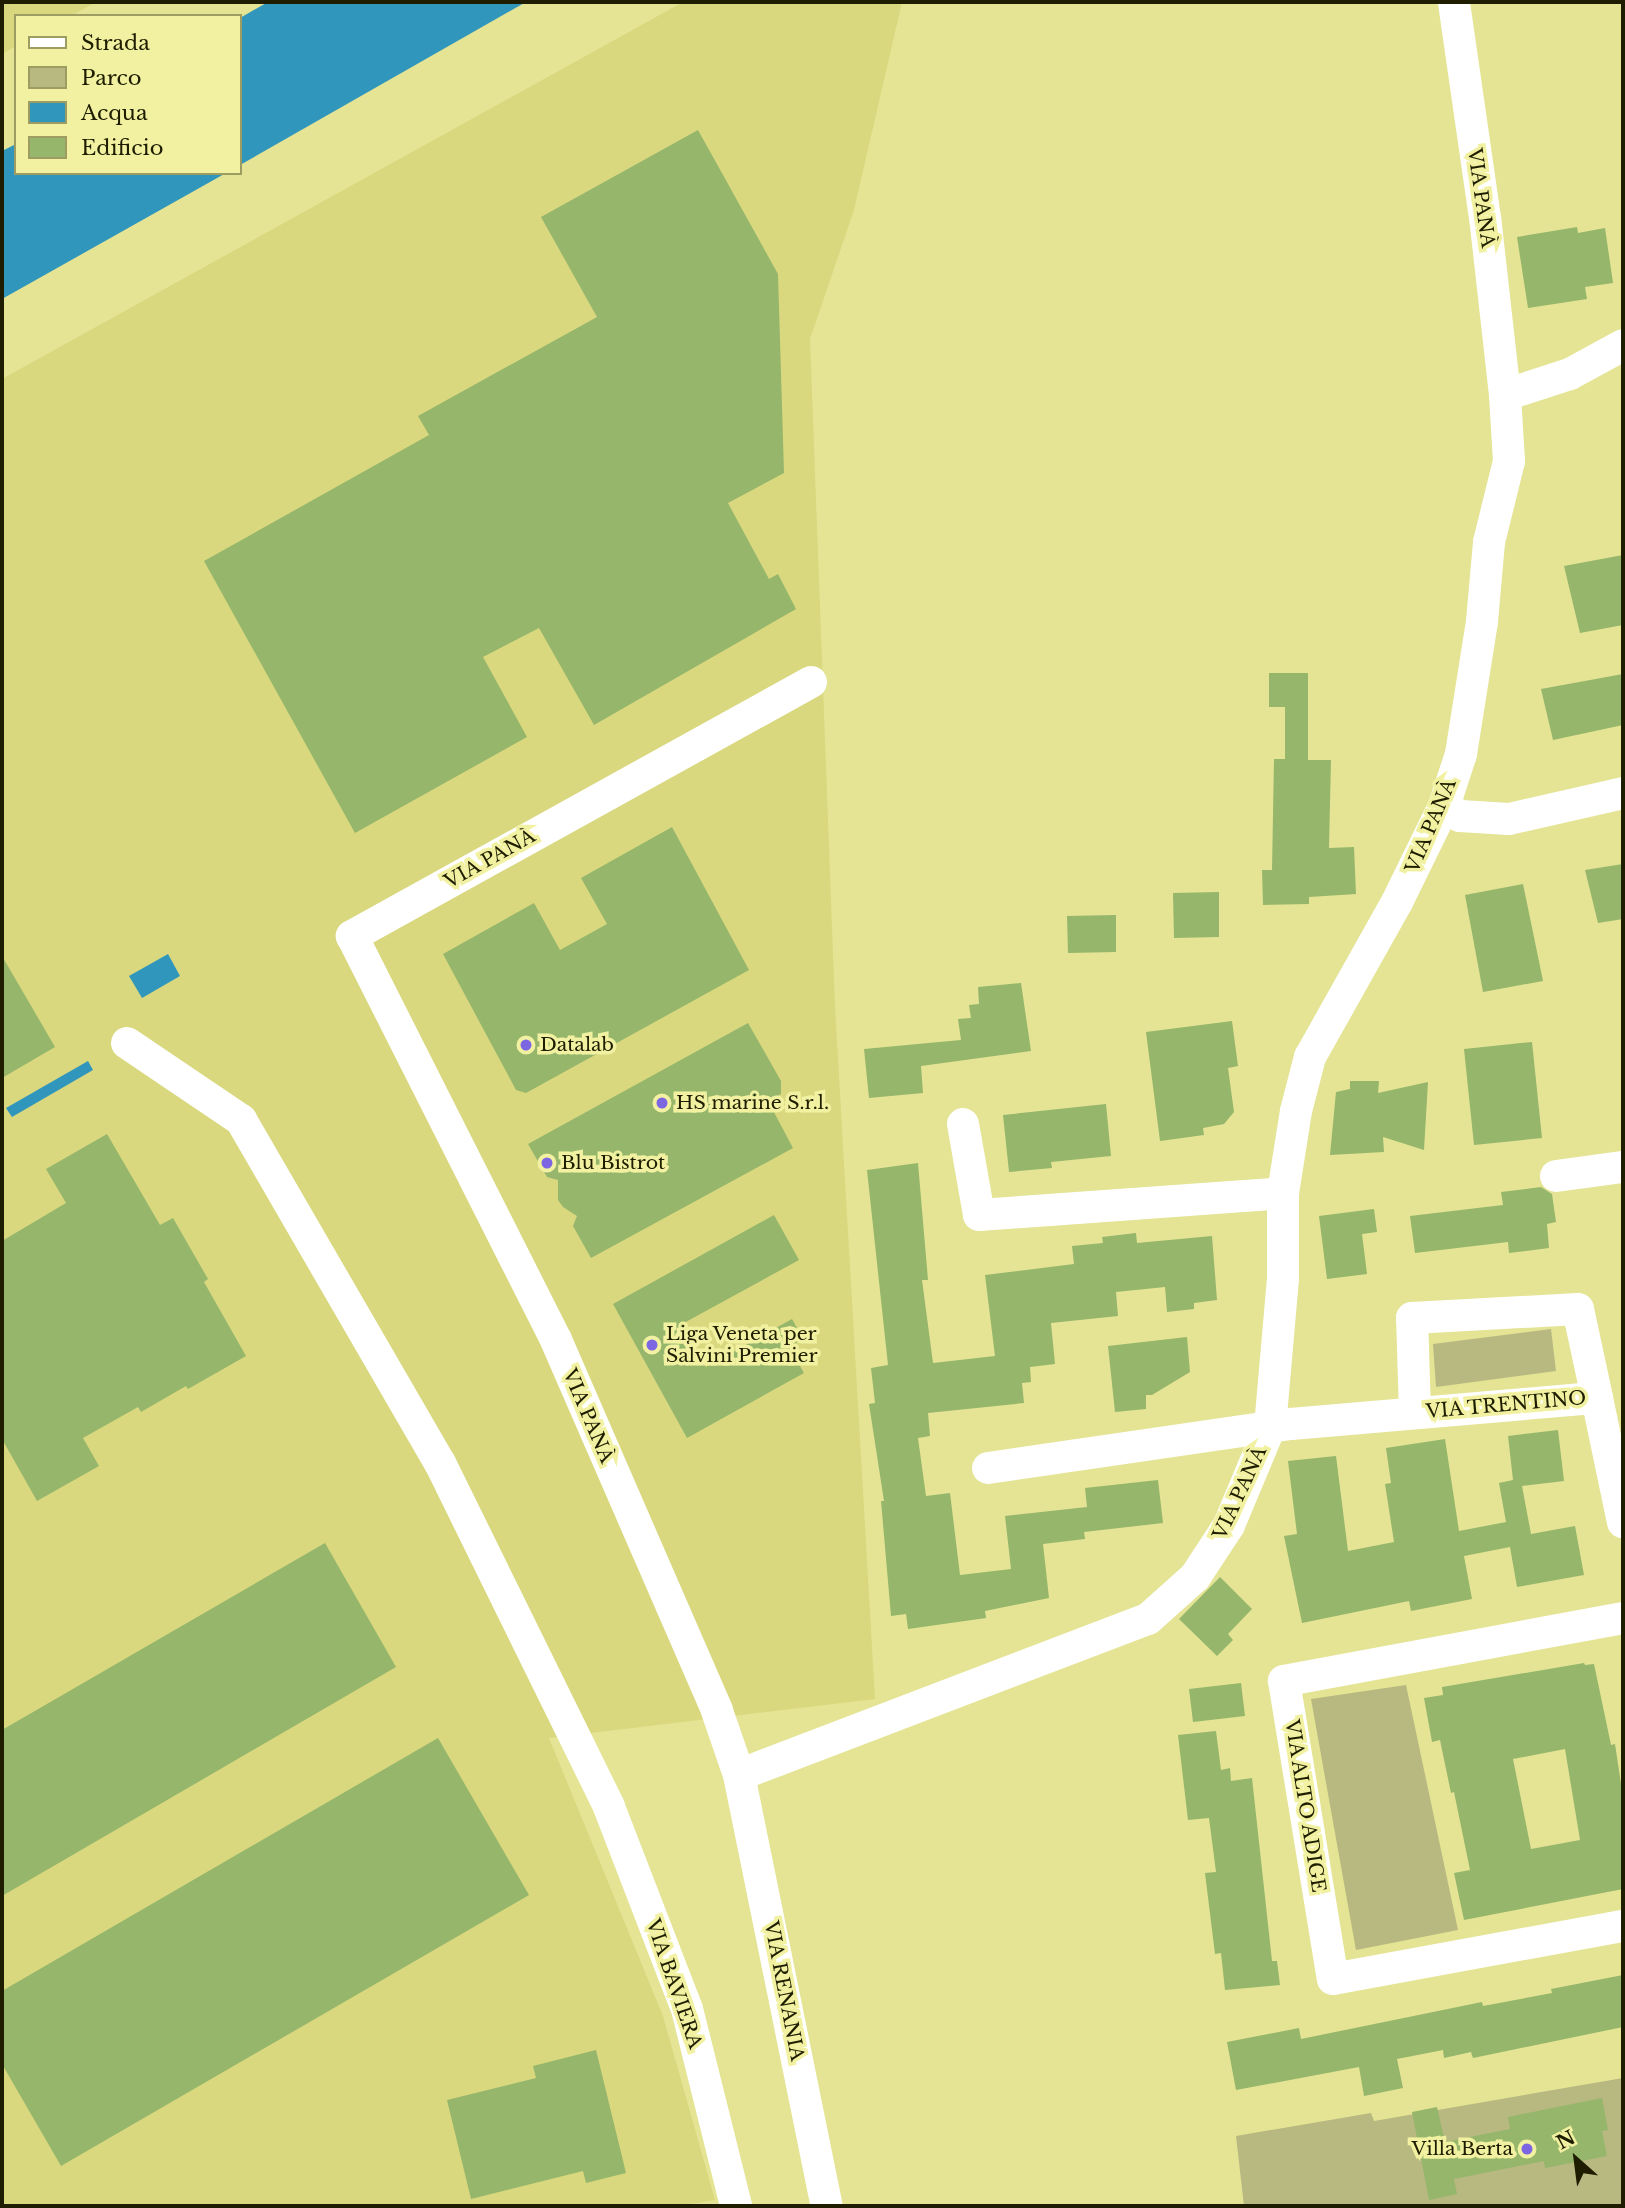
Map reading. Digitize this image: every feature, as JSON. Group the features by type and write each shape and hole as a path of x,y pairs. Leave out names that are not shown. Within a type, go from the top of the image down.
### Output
{"street":[{"name":"VIA PANÀ","path":"811,682 352,936 555,1340 717,1711 739,1775 1148,1619 1195,1577 1229,1525 1270,1427 1283,1278 1283,1192 1296,1111 1310,1057 1397,902 1444,806 1461,754 1482,621 1489,542 1509,461 1505,395 1454,2"},
{"path":"1505,395 1570,374 1623,345"},
{"path":"1444,806 1460,816 1509,818 1623,793"},
{"name":"VIA BAVIERA","path":"127,1043 241,1120 440,1463 609,1807 687,2009 736,2206"},
{"path":"963,1124 979,1215 1283,1192"},
{"path":"1556,1176 1623,1167"},
{"name":"VIA TRENTINO","path":"1415,1412 1412,1318 1578,1309 1623,1522"},
{"name":"VIA TRENTINO","path":"1270,1427 1415,1412 1597,1398"},
{"name":"VIA PANÀ","path":"988,1468 1270,1427"},
{"name":"VIA ALTO ADIGE","path":"1623,1618 1284,1681 1333,1979 1623,1926"},
{"name":"VIA RENANIA","path":"739,1775 827,2206"}],"shaded area":[{"path":"2,2 96,2 75,14 14,14 14,47 2,54"},
{"path":"683,2 902,2 854,210 810,339 835,1007 875,1699 549,1738 663,2016 715,2200 679,2206 2,2206 2,379"}],"green space":[{"path":"1551,1329 1556,1371 1436,1387 1433,1344"},
{"path":"1406,1685 1458,1930 1356,1950 1311,1699"},
{"path":"1623,2078 1623,2206 1244,2206 1236,2136 1371,2113 1374,2121"}],"water":[{"path":"268,2 526,2 242,164 242,17"},
{"path":"14,145 14,175 222,175 2,299 2,151"},
{"path":"168,954 180,976 142,998 129,976"},
{"path":"88,1061 93,1070 12,1117 6,1108"}],"building":[{"path":"698,130 778,274 784,473 728,503 769,579 778,574 796,609 594,725 539,628 483,657 527,737 355,833 204,561 429,435 418,416 597,317 541,217"},
{"path":"1577,227 1578,233 1605,228 1613,283 1585,287 1587,299 1528,308 1517,237"},
{"path":"1623,555 1623,625 1580,633 1564,566"},
{"path":"1269,673 1308,673 1308,760 1331,760 1329,848 1354,847 1356,894 1309,897 1309,904 1263,905 1262,870 1272,870 1274,759 1285,759 1285,707 1269,707"},
{"path":"1623,674 1623,725 1553,740 1541,689"},
{"path":"672,827 749,970 526,1093 516,1090 443,954 534,903 560,950 607,924 581,878"},
{"path":"1623,864 1623,919 1598,923 1585,870"},
{"path":"1523,884 1543,981 1483,992 1465,895"},
{"path":"1219,892 1219,937 1174,938 1173,893"},
{"path":"1116,915 1116,952 1068,953 1067,916"},
{"path":"2,956 55,1047 2,1078"},
{"path":"1021,983 1031,1051 921,1066 923,1093 869,1098 864,1049 961,1040 958,1019 971,1018 969,1005 979,1004 978,987"},
{"path":"1232,1021 1238,1066 1228,1068 1234,1112 1224,1124 1203,1128 1204,1135 1160,1141 1146,1032"},
{"path":"748,1023 781,1081 781,1094 768,1101 793,1148 591,1258 573,1226 577,1216 563,1207 558,1200 558,1180 547,1177 528,1144"},
{"path":"1532,1042 1542,1138 1474,1145 1464,1049"},
{"path":"1350,1081 1379,1081 1378,1093 1428,1082 1424,1150 1383,1137 1384,1152 1330,1155 1336,1092 1350,1089"},
{"path":"1106,1104 1111,1156 1051,1162 1052,1168 1009,1172 1003,1115"},
{"path":"107,1134 160,1225 173,1218 208,1279 204,1282 246,1356 188,1389 186,1386 141,1412 138,1407 83,1438 99,1466 37,1501 2,1439 2,1241 66,1203 46,1169"},
{"path":"918,1163 928,1280 922,1280 933,1363 995,1356 985,1275 1074,1264 1072,1246 1103,1243 1102,1237 1136,1233 1137,1243 1212,1236 1217,1300 1194,1303 1194,1309 1167,1312 1165,1287 1116,1292 1118,1316 1051,1323 1055,1364 1030,1367 1031,1382 1022,1383 1024,1403 928,1413 930,1436 918,1438 926,1496 950,1493 960,1575 1011,1569 1005,1516 1087,1507 1085,1488 1158,1480 1163,1523 1084,1532 1085,1539 1043,1544 1049,1598 985,1611 986,1618 908,1629 906,1614 891,1616 881,1501 884,1501 869,1404 875,1403 871,1368 888,1365 867,1170"},
{"path":"1541,1187 1552,1194 1556,1222 1547,1224 1549,1248 1509,1253 1508,1242 1415,1253 1410,1216 1503,1205 1501,1192"},
{"path":"1374,1209 1377,1232 1362,1234 1367,1274 1327,1279 1319,1216"},
{"path":"774,1215 799,1260 682,1324 706,1367 792,1319 803,1339 789,1347 804,1373 687,1438 613,1304"},
{"path":"1187,1337 1190,1372 1152,1395 1146,1395 1146,1409 1115,1412 1108,1346"},
{"path":"1558,1430 1564,1481 1522,1486 1531,1534 1575,1526 1584,1575 1517,1587 1510,1547 1464,1556 1472,1599 1411,1611 1409,1601 1302,1623 1284,1536 1297,1534 1288,1461 1336,1456 1348,1551 1394,1542 1385,1484 1391,1483 1386,1448 1445,1439 1459,1531 1506,1522 1499,1483 1513,1480 1508,1436"},
{"path":"325,1543 396,1667 2,1896 2,1730"},
{"path":"1220,1577 1252,1609 1228,1634 1233,1640 1217,1656 1179,1619"},
{"path":"1584,1663 1594,1664 1611,1745 1615,1744 1623,1797 1623,1889 1464,1920 1454,1873 1470,1870 1454,1792 1451,1793 1440,1740 1432,1742 1424,1698 1443,1695 1442,1687","holes":["1565,1749 1580,1840 1531,1849 1513,1759"]},
{"path":"1241,1683 1245,1716 1193,1722 1189,1689"},
{"path":"1216,1731 1221,1770 1230,1768 1231,1781 1252,1778 1272,1961 1277,1961 1280,1985 1225,1990 1221,1953 1215,1954 1205,1873 1216,1872 1209,1818 1188,1820 1178,1735"},
{"path":"438,1738 529,1895 61,2166 2,2064 2,1991"},
{"path":"1623,1975 1623,2027 1473,2058 1471,2052 1444,2058 1443,2050 1397,2059 1403,2088 1364,2096 1359,2067 1236,2090 1227,2042 1299,2028 1301,2039 1482,2002 1483,2006 1552,1993 1551,1989"},
{"path":"596,2050 626,2173 586,2183 583,2171 471,2199 447,2100 536,2078 533,2066"},
{"name":"Villa Berta","path":"1602,2098 1608,2130 1602,2131 1607,2156 1545,2168 1544,2161 1454,2179 1457,2194 1429,2200 1412,2112 1437,2107 1445,2142 1510,2129 1508,2117"}],"place":[{"name":"Datalab","path":"526,1045"},
{"name":"HS marine S.r.l.","path":"662,1103"},
{"name":"Blu Bistrot","path":"547,1163"},
{"name":"Liga Veneta per Salvini Premier","path":"652,1345"},
{"name":"Villa Berta","path":"1527,2149"}]}
